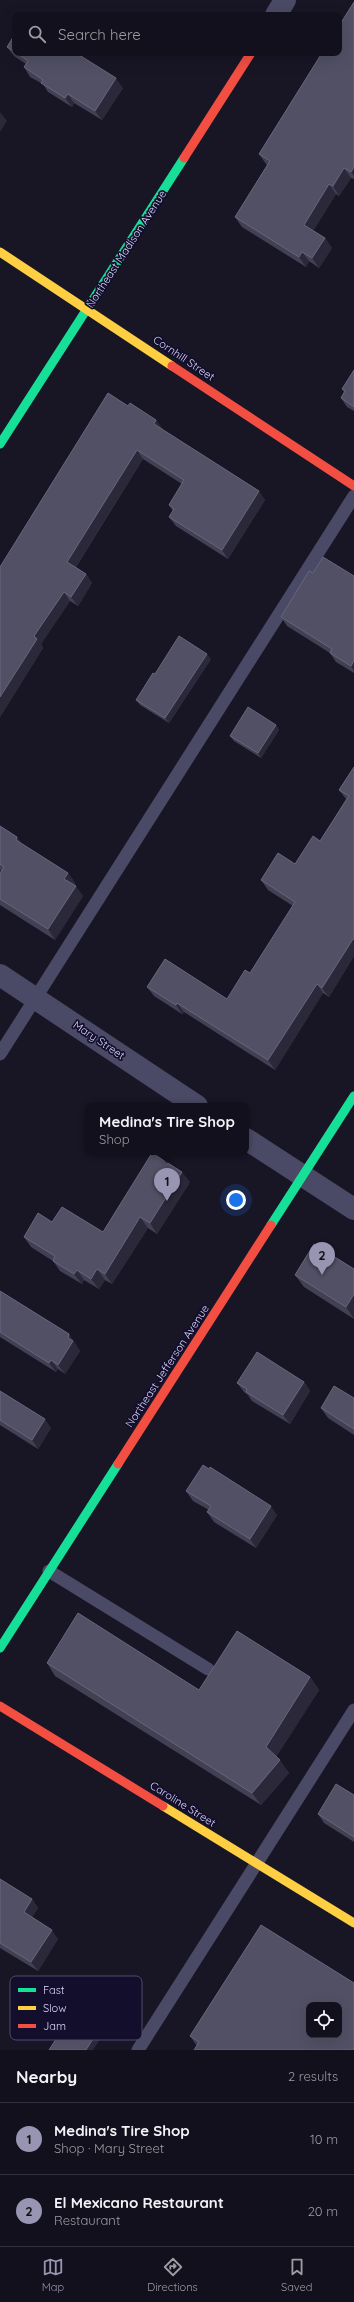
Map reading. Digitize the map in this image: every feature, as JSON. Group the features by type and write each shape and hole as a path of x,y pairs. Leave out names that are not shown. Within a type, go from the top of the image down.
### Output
{"street":[{"path":"278,12 285,0"},
{"name":"Northeast Madison Avenue","path":"0,444 249,56"},
{"name":"Cornhill Street","path":"0,252 87,308 354,486"},
{"name":"Mary Street","path":"0,974 193,1103"},
{"name":"Northeast Jefferson Avenue","path":"0,1648 354,1096"},
{"path":"249,1141 302,1177 354,1209"},
{"name":"Caroline Street","path":"0,1706 354,1923"}],"lane":[{"path":"0,1054 354,496"},
{"path":"49,1571 208,1669"},
{"path":"138,2050 354,1710"}],"building":[{"path":"354,2 354,167 351,172 344,168 333,186 329,184 304,225 325,238 312,258 302,252 299,257 235,217 270,161 259,154 320,56 342,56 342,21"},
{"path":"12,39 12,50 7,47"},
{"path":"21,56 81,56 116,78 95,111 68,94 65,98 41,83 43,80 24,67 28,61"},
{"path":"354,370 354,407 341,398 345,391 342,389"},
{"path":"108,393 128,406 130,403 156,420 154,424 259,491 222,550 169,517 174,509 169,505 184,480 137,450 67,562 86,574 71,597 64,592 34,636 37,639 0,697 0,567"},
{"path":"323,557 354,576 354,661 351,666 330,653 332,649 281,617 309,571 313,573"},
{"path":"179,636 207,654 165,718 136,700 153,673 155,674"},
{"path":"248,707 276,725 258,753 230,736"},
{"path":"354,767 354,939 322,988 317,984 268,1060 177,1003 176,1005 147,987 165,959 227,999 245,970 250,973 295,902 261,880 278,853 295,864 313,836 320,841 349,796 339,790"},
{"path":"0,826 17,837 16,840 68,873 64,879 76,886 48,929 0,899 0,873 4,867 0,864"},
{"path":"151,1155 155,1155 182,1172 150,1223 140,1217 105,1274 97,1269 91,1279 77,1270 74,1274 53,1261 55,1256 24,1237 38,1213 52,1222 62,1207 103,1232"},
{"path":"314,1244 354,1269 354,1294 346,1307 295,1275"},
{"path":"0,1291 69,1334 68,1338 73,1341 58,1365 51,1360 49,1363 0,1332"},
{"path":"257,1352 304,1382 283,1415 246,1392 247,1389 237,1383"},
{"path":"334,1386 354,1398 354,1429 321,1408"},
{"path":"0,1391 45,1419 32,1440 0,1420"},
{"path":"203,1465 209,1469 210,1467 271,1506 250,1539 207,1512 211,1506 186,1491"},
{"path":"78,1613 199,1690 237,1631 310,1677 266,1747 280,1760 252,1793 47,1663"},
{"path":"336,1784 354,1795 354,1837 318,1814"},
{"path":"0,1879 32,1899 24,1912 52,1930 31,1962 0,1943"},
{"path":"261,1925 354,1983 354,2050 194,2050 199,2042 190,2036"},
{"path":"55,2040 92,2040 86,2050 49,2050"}],"traffic: fast":[{"path":"0,444 184,158"},
{"path":"271,1225 354,1096"},
{"path":"0,1648 118,1464"}],"traffic: slow":[{"path":"0,252 172,366"},
{"path":"163,1806 354,1923"}],"traffic: jam":[{"path":"184,158 249,56"},
{"path":"172,366 354,486"},
{"path":"118,1464 271,1225"},
{"path":"0,1706 163,1806"}],"place":[{"name":"Medina's Tire Shop","path":"167,1201"},
{"name":"El Mexicano Restaurant","path":"322,1275"}]}
